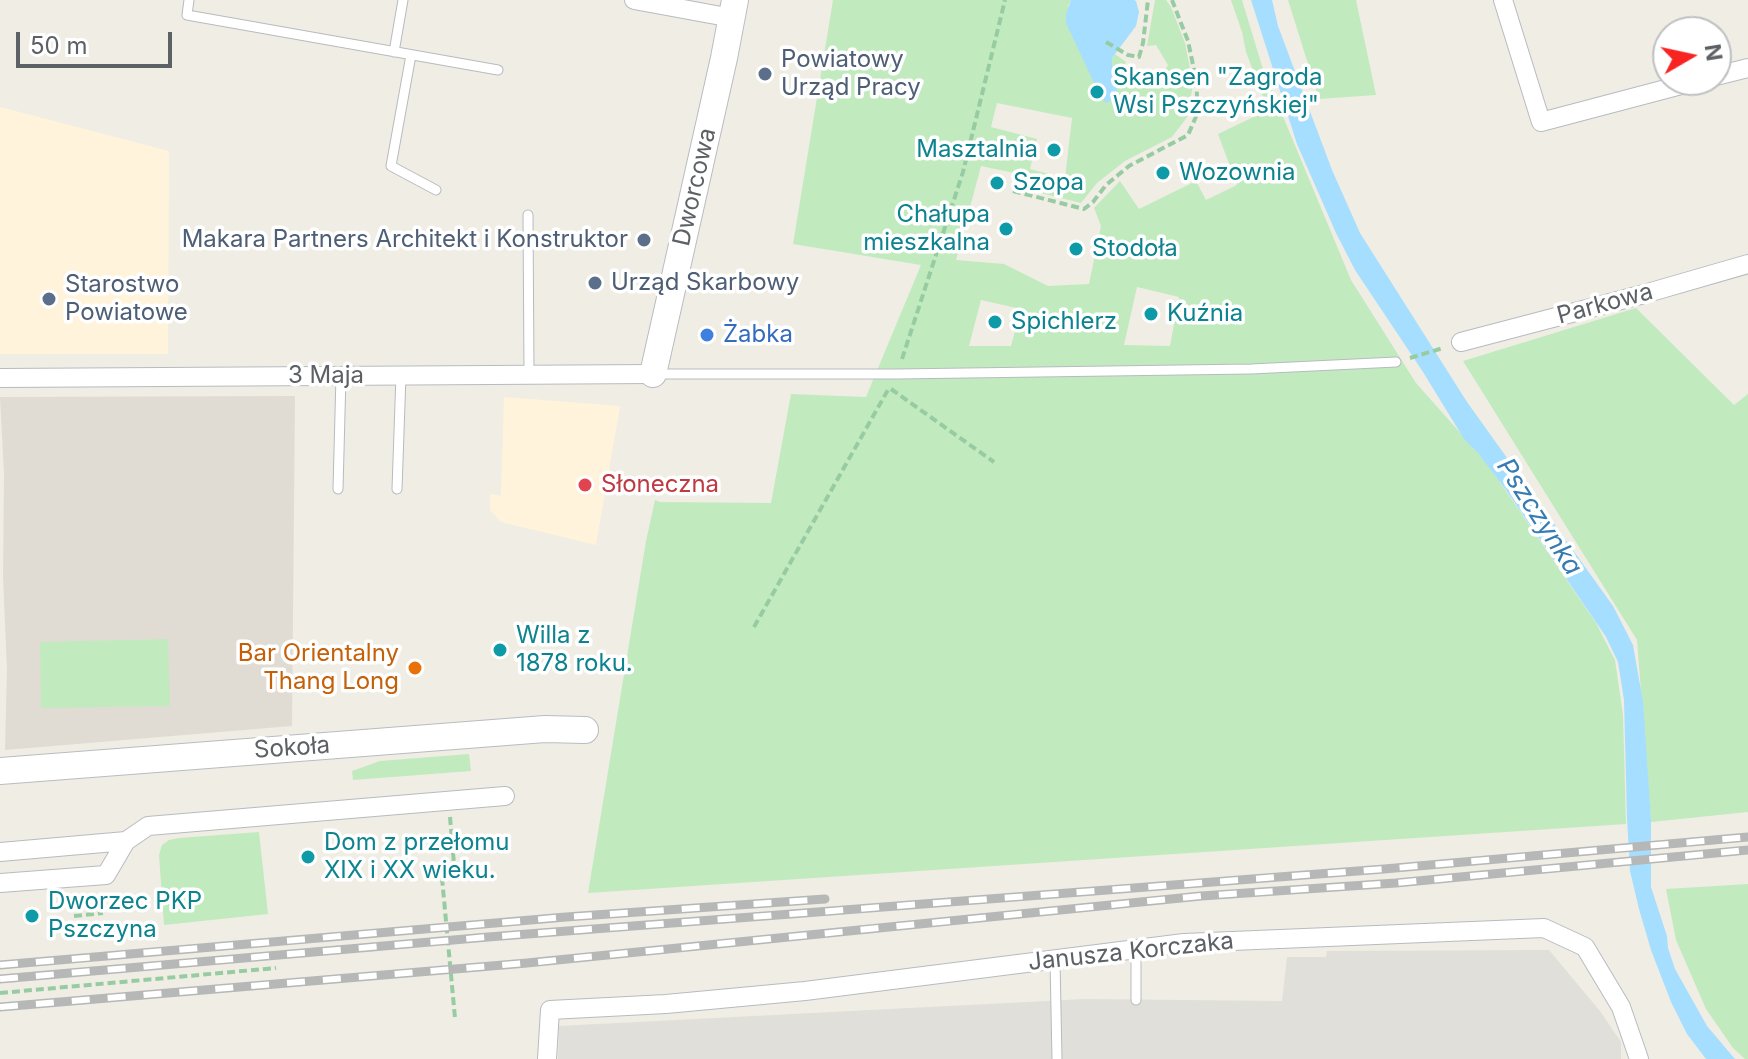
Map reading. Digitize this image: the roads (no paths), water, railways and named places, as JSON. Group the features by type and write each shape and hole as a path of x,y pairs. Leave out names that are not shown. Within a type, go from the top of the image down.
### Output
{"street":[{"path":"634,0 734,9"},
{"path":"1503,0 1541,122 1652,93"},
{"name":"Dworcowa","path":"653,374 734,9"},
{"name":"Parkowa","path":"1461,342 1748,264"},
{"name":"3 Maja","path":"0,378 653,374"},
{"name":"Sokoła","path":"0,771 545,729 585,730"},
{"path":"0,883 106,875 126,841 148,826 505,796"},
{"path":"0,852 126,841"},
{"name":"Janusza Korczaka","path":"547,1059 550,1010 666,1004 805,991 1184,943 1544,928 1585,947 1621,1007 1639,1059"}],"lane":[{"path":"189,0 187,15 498,70"},
{"path":"394,52 403,0"},
{"path":"411,55 391,166 436,190"},
{"path":"528,215 529,375"},
{"path":"653,374 1251,369 1396,362"},
{"path":"397,489 401,375"},
{"path":"338,489 341,376"},
{"path":"1136,949 1136,1000"},
{"path":"1055,960 1057,1059"}],"water":[{"path":"1071,0 1136,1 1139,12 1136,26 1112,58 1118,92 1106,103 1066,23"},
{"name":"Pszczynka","path":"1251,0 1272,0 1278,26 1332,170 1360,233 1467,402 1613,606 1633,645 1643,702 1651,820 1651,887 1675,969 1707,1026 1735,1059 1706,1059 1687,1034 1651,950 1630,871 1624,700 1618,662 1606,637 1506,490 1464,439 1355,270 1297,144"}],"railway":[{"path":"0,979 488,937 1384,869 1748,837"},
{"path":"0,1007 527,963 1201,896 1396,883 1748,850"},
{"path":"0,965 566,917 825,899"}],"place":[{"name":"Powiatowy Urząd Pracy","path":"765,74"},
{"name":"Skansen \"Zagroda Wsi Pszczyńskiej\"","path":"1097,92"},
{"name":"Masztalnia","path":"1054,150"},
{"name":"Wozownia","path":"1163,173"},
{"name":"Szopa","path":"997,183"},
{"name":"Chałupa mieszkalna","path":"1006,229"},
{"name":"Makara Partners Architekt i Konstruktor","path":"644,240"},
{"name":"Stodoła","path":"1076,249"},
{"name":"Urząd Skarbowy","path":"595,283"},
{"name":"Starostwo Powiatowe","path":"49,299"},
{"name":"Kuźnia","path":"1151,314"},
{"name":"Spichlerz","path":"995,322"},
{"name":"Żabka","path":"707,335"},
{"name":"Słoneczna","path":"585,485"},
{"name":"Willa z 1878 roku.","path":"500,650"},
{"name":"Bar Orientalny Thang Long","path":"415,668"},
{"name":"Dom z przełomu XIX i XX wieku.","path":"308,857"},
{"name":"Dworzec PKP Pszczyna","path":"32,916"}]}
